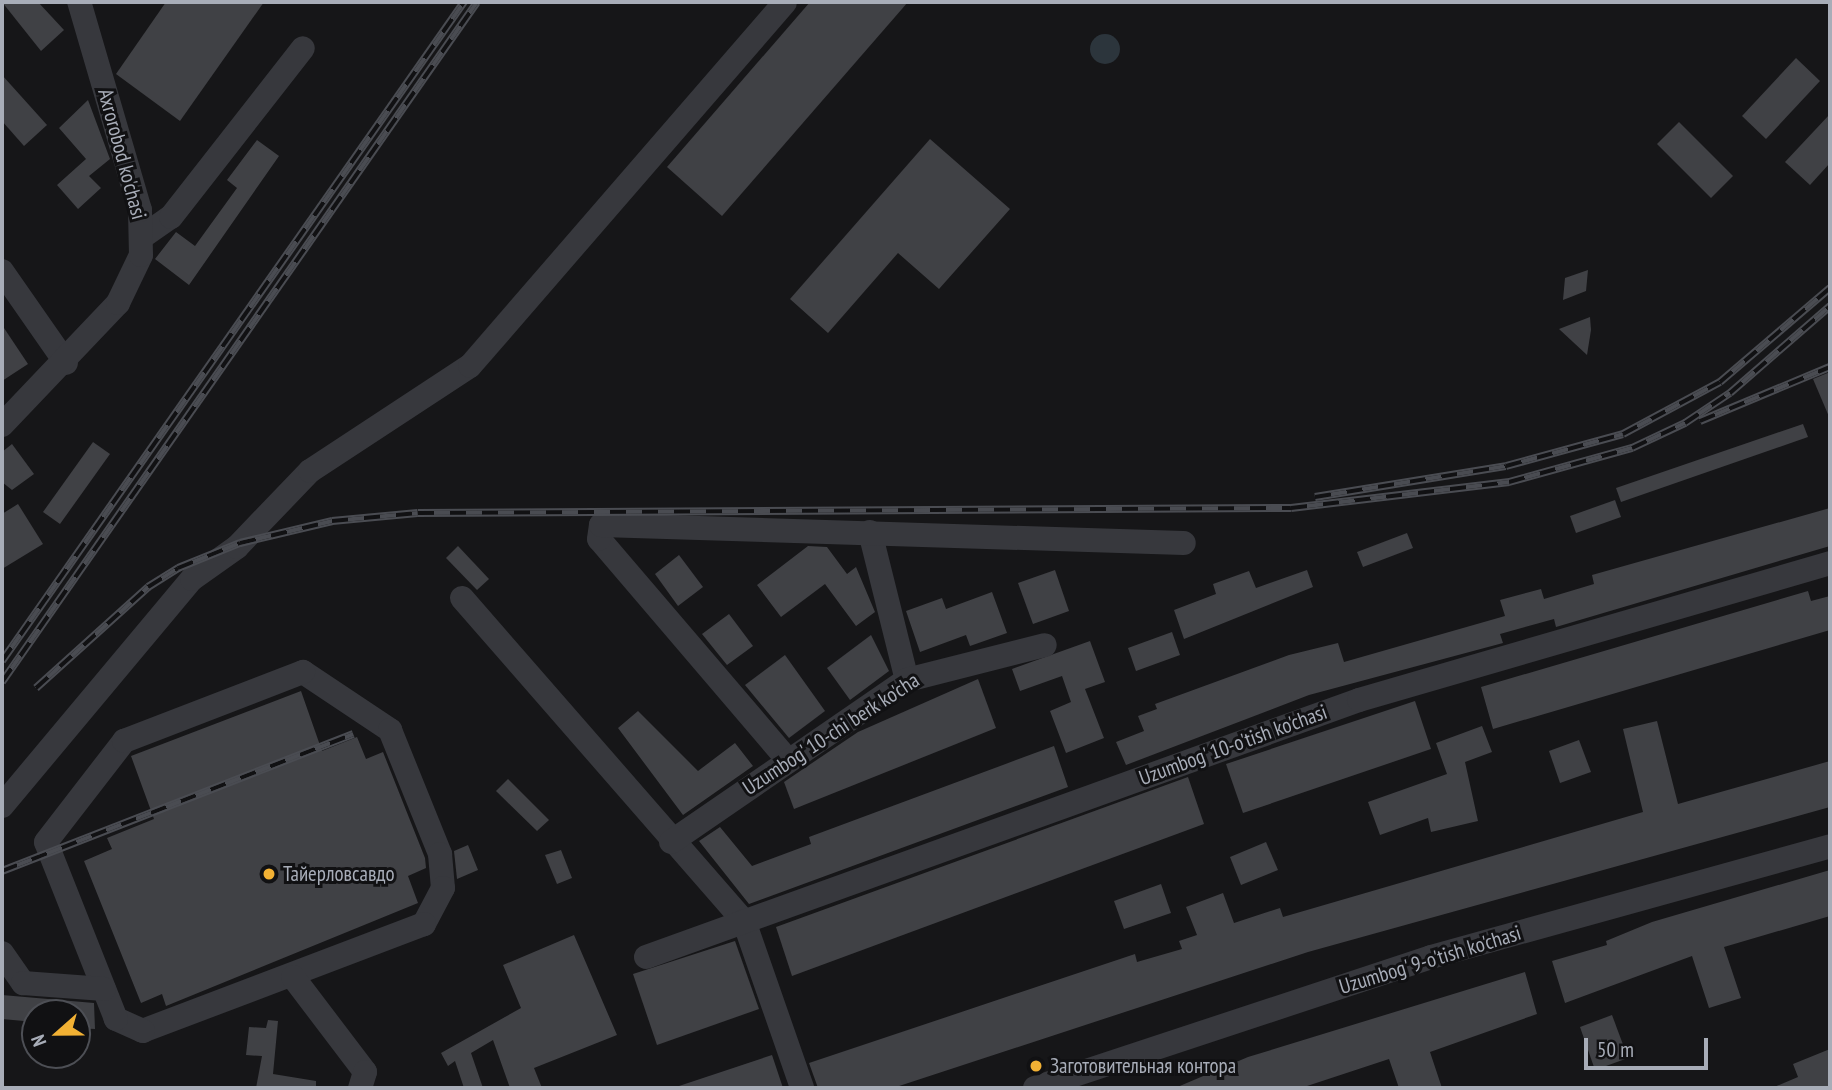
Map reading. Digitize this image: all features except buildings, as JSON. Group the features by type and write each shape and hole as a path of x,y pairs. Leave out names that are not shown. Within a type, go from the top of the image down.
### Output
{"street":[{"name":"Axrorobod ko'chasi","path":"2,425 66,363 124,293 142,237 140,210 79,2"},
{"path":"2,806 162,609 237,547 310,471 470,366 785,2"},
{"path":"142,237 171,217 303,48"},
{"path":"2,271 66,363"},
{"path":"787,758 597,529 608,524 1184,543"},
{"path":"870,532 907,680"},
{"name":"Uzumbog' 10-o'tish ko'chasi","path":"646,957 1359,700 1830,563"},
{"path":"462,598 671,842 744,921 802,1088"},
{"name":"Uzumbog' 10-chi berk ko'cha","path":"671,842 787,758 907,680 1045,645"},
{"path":"303,672 390,730 440,854 443,888 424,924 293,977 143,1031 116,1019 46,842 124,741 303,672"},
{"name":"Uzumbog' 9-o'tish ko'chasi","path":"1035,1088 1431,957 1830,846"},
{"path":"2,953 23,983 104,989"},
{"path":"293,977 365,1072 360,1088"}],"shaded area":[{"path":"1105,34 1116,38 1120,49 1116,60 1105,64 1094,60 1090,49 1094,38"}],"railway":[{"path":"2,661 464,2"},
{"path":"2,682 477,2"},
{"path":"1315,497 1506,466 1623,434 1720,382 1830,288"},
{"path":"36,688 148,587 178,568 240,543 332,521 418,513 1291,508 1509,482 1632,448 1685,423 1730,393 1830,306"},
{"path":"1700,421 1830,367"},
{"path":"2,871 353,734"}],"place":[{"name":"Тайерловсавдо","path":"269,874"},
{"name":"Заготовительная контора","path":"1036,1066"}]}
